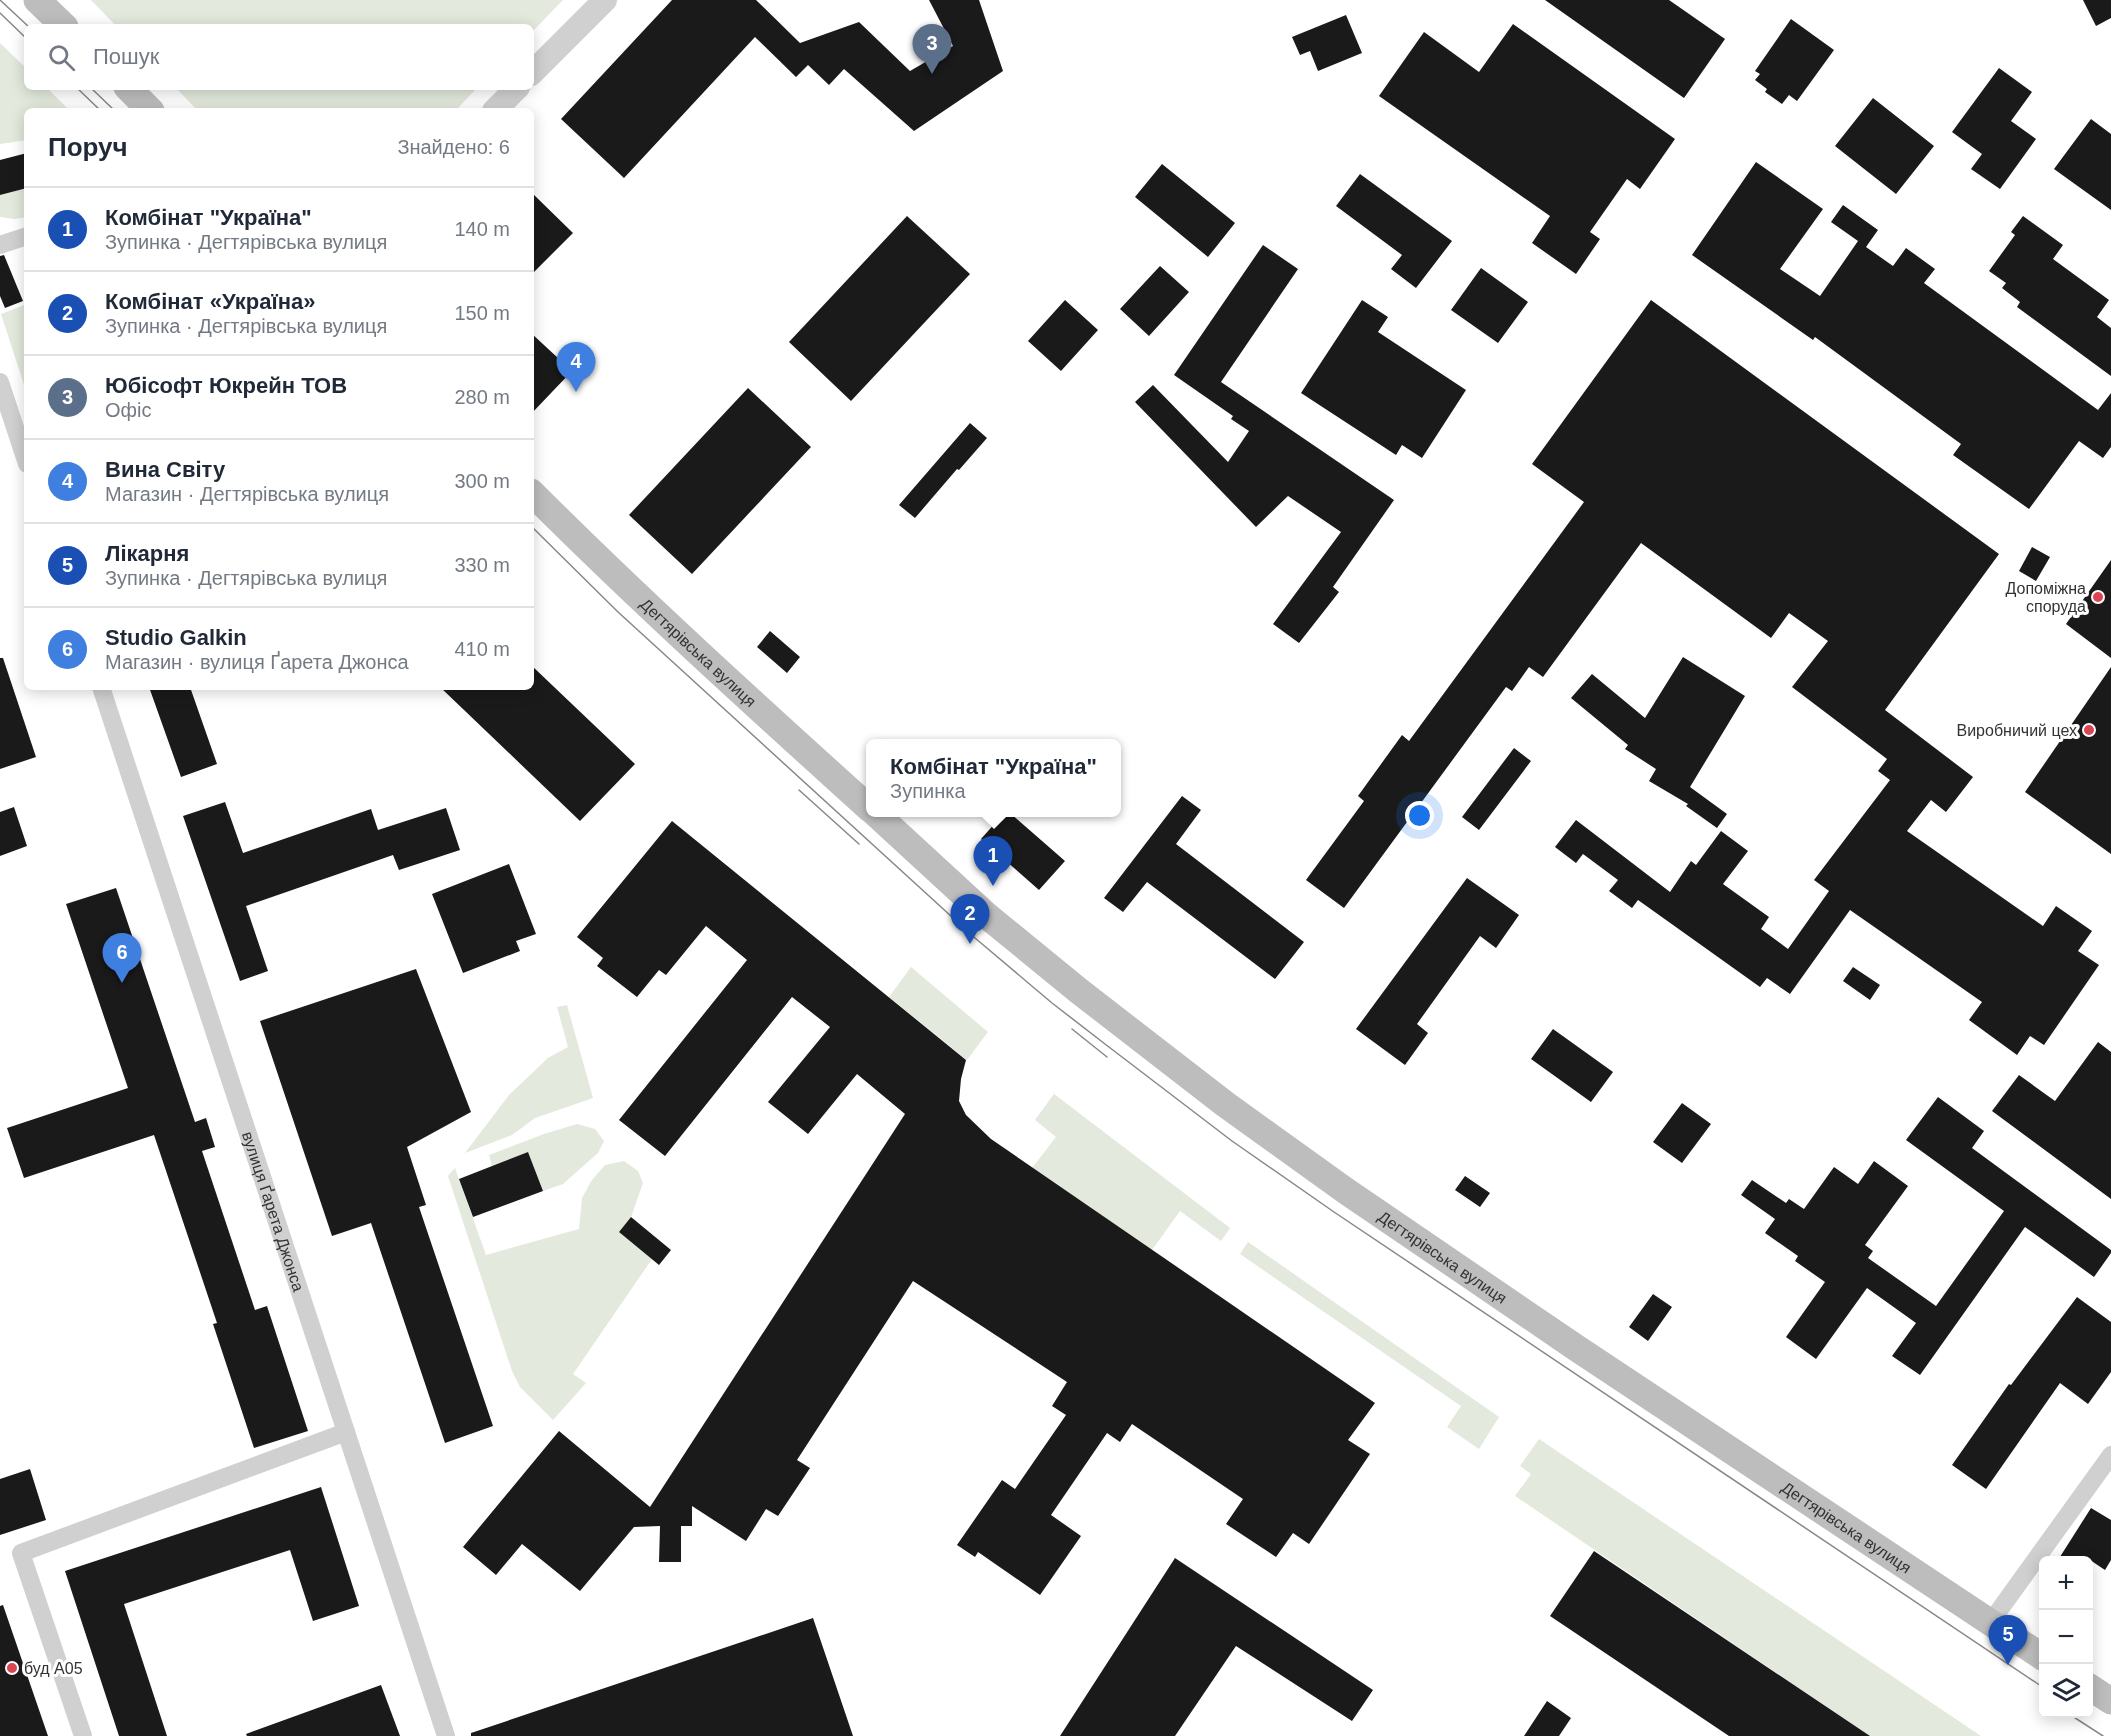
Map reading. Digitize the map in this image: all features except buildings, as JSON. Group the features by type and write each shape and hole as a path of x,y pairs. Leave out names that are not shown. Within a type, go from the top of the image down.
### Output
{"main road":[{"path":"37,0 62,24"},
{"path":"130,90 148,108"},
{"name":"Дегтярівська вулиця","path":"534,495 748,700 866,805"},
{"name":"Дегтярівська вулиця","path":"878,817 986,915 1087,998 1224,1104 1346,1191 1537,1321 2039,1655"},
{"path":"2093,1689 2111,1701"}],"street":[{"path":"534,71 605,0"},
{"path":"497,108 515,90"},
{"path":"0,245 24,237"},
{"path":"0,382 24,455"},
{"name":"вулиця Ґарета Джонса","path":"102,690 446,1736"},
{"path":"83,1736 21,1553 346,1432"},
{"path":"1990,1623 2111,1455"}],"shaded area":[{"path":"91,0 563,0 534,30 534,24 114,24"},
{"path":"0,43 24,66 24,90 49,90 67,108 24,108 24,140 0,144"},
{"path":"178,90 475,90 458,108 195,108"},
{"path":"24,189 24,218 0,217 0,195"},
{"path":"24,305 24,385 1,314"},
{"path":"911,967 988,1032 967,1060 889,997"},
{"path":"567,1005 593,1098 535,1118 512,1135 465,1153 509,1095 548,1058 568,1047 557,1007"},
{"path":"1054,1094 1230,1228 1221,1241 1180,1211 1152,1250 1032,1168 1056,1137 1035,1120"},
{"path":"577,1124 595,1129 604,1141 598,1153 563,1184 543,1191 528,1152 492,1166 489,1155"},
{"path":"624,1161 638,1171 643,1183 631,1217 619,1232 652,1259 573,1374 586,1383 553,1420 520,1387 512,1371 448,1176 455,1168 486,1255 579,1229 582,1198 592,1180 605,1165"},
{"path":"1248,1242 1499,1417 1479,1449 1447,1427 1461,1406 1240,1254"},
{"path":"1539,1439 1981,1736 1870,1736 1515,1496 1531,1474 1520,1466"}],"tram line":[{"path":"0,0 26,24"},
{"path":"0,13 24,36"},
{"path":"79,90 98,108"},
{"path":"93,90 112,108"},
{"path":"534,529 618,612 975,938 1105,1044 1232,1141 1334,1212 2039,1685"},
{"path":"799,790 859,844"},
{"path":"1072,1029 1107,1057"},
{"path":"2075,1718 2103,1736"}],"place":[{"name":"Юбісофт Юкрейн ТОВ","path":"932,74"},
{"name":"Вина Світу","path":"576,392"},
{"name":"Допоміжна споруда","path":"2098,597"},
{"name":"Виробничий цех","path":"2089,730"},
{"name":"Комбінат \"Україна\"","path":"993,886"},
{"name":"Комбінат «Україна»","path":"970,944"},
{"name":"Studio Galkin","path":"122,983"},
{"name":"Лікарня","path":"2008,1665"},
{"name":"буд А05","path":"12,1668"}]}
